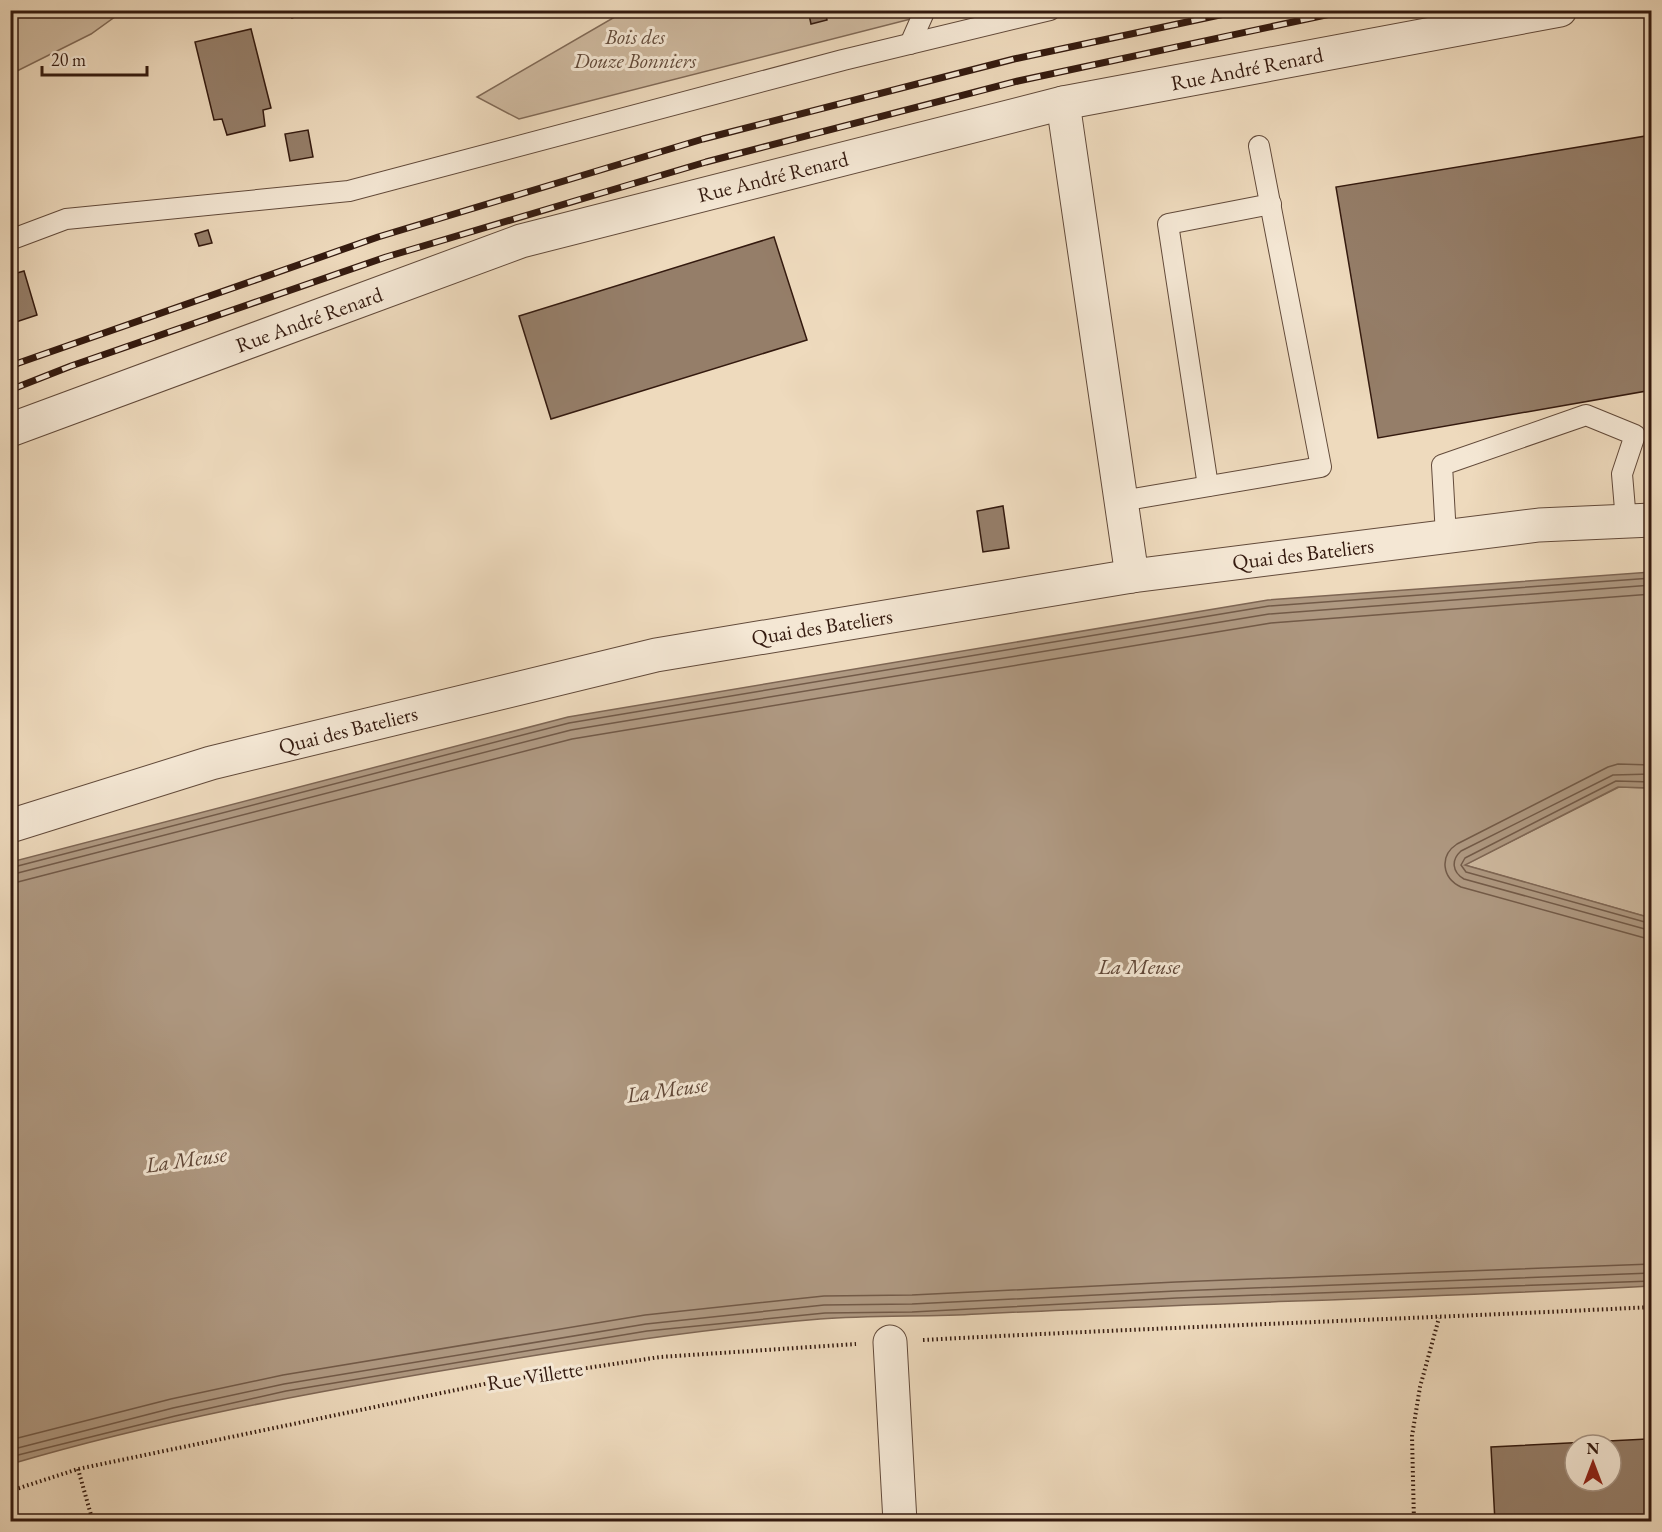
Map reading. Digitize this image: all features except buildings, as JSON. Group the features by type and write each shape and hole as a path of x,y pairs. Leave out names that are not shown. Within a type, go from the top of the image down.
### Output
{"street":[{"name":"Rue André Renard","path":"10,430 521,241 1063,104 1560,10"},
{"path":"1063,104 1132,576"},
{"name":"Quai des Bateliers","path":"10,826 211,763 656,655 1132,576 1539,525 1639,520"},
{"path":"890,1342 900,1521"}],"lane":[{"path":"910,44 925,10"},
{"path":"10,240 66,219 350,191 910,44 1050,10"},
{"path":"1121,501 1321,467 1259,146"},
{"path":"1208,486 1168,224 1270,204"},
{"path":"1446,536 1442,465 1586,416 1635,435 1622,474 1639,520"}],"path":[{"name":"Rue Villette","path":"10,1491 78,1469 494,1382 660,1357 1179,1326 1439,1318 1652,1307"},
{"path":"1414,1521 1412,1436 1420,1387 1439,1318"},
{"path":"78,1469 93,1521"}],"green space":[{"path":"10,11 123,11 91,34 11,74"},
{"name":"Bois des Douze Bonniers","path":"625,11 942,11 519,119 477,97"},
{"path":"1619,787 1651,788 1651,918 1464,865"}],"water":[{"name":"La Meuse","path":"1651,572 1651,788 1618,787 1465,865 1651,918 1651,1286 840,1318 774,1323 548,1353 289,1398 121,1434 11,1464 11,862 568,717 1268,600"}],"railway":[{"path":"10,366 378,237 703,139 1014,59 1243,10"},
{"path":"10,390 71,366 386,257 706,162 1018,81 1349,10"}]}
